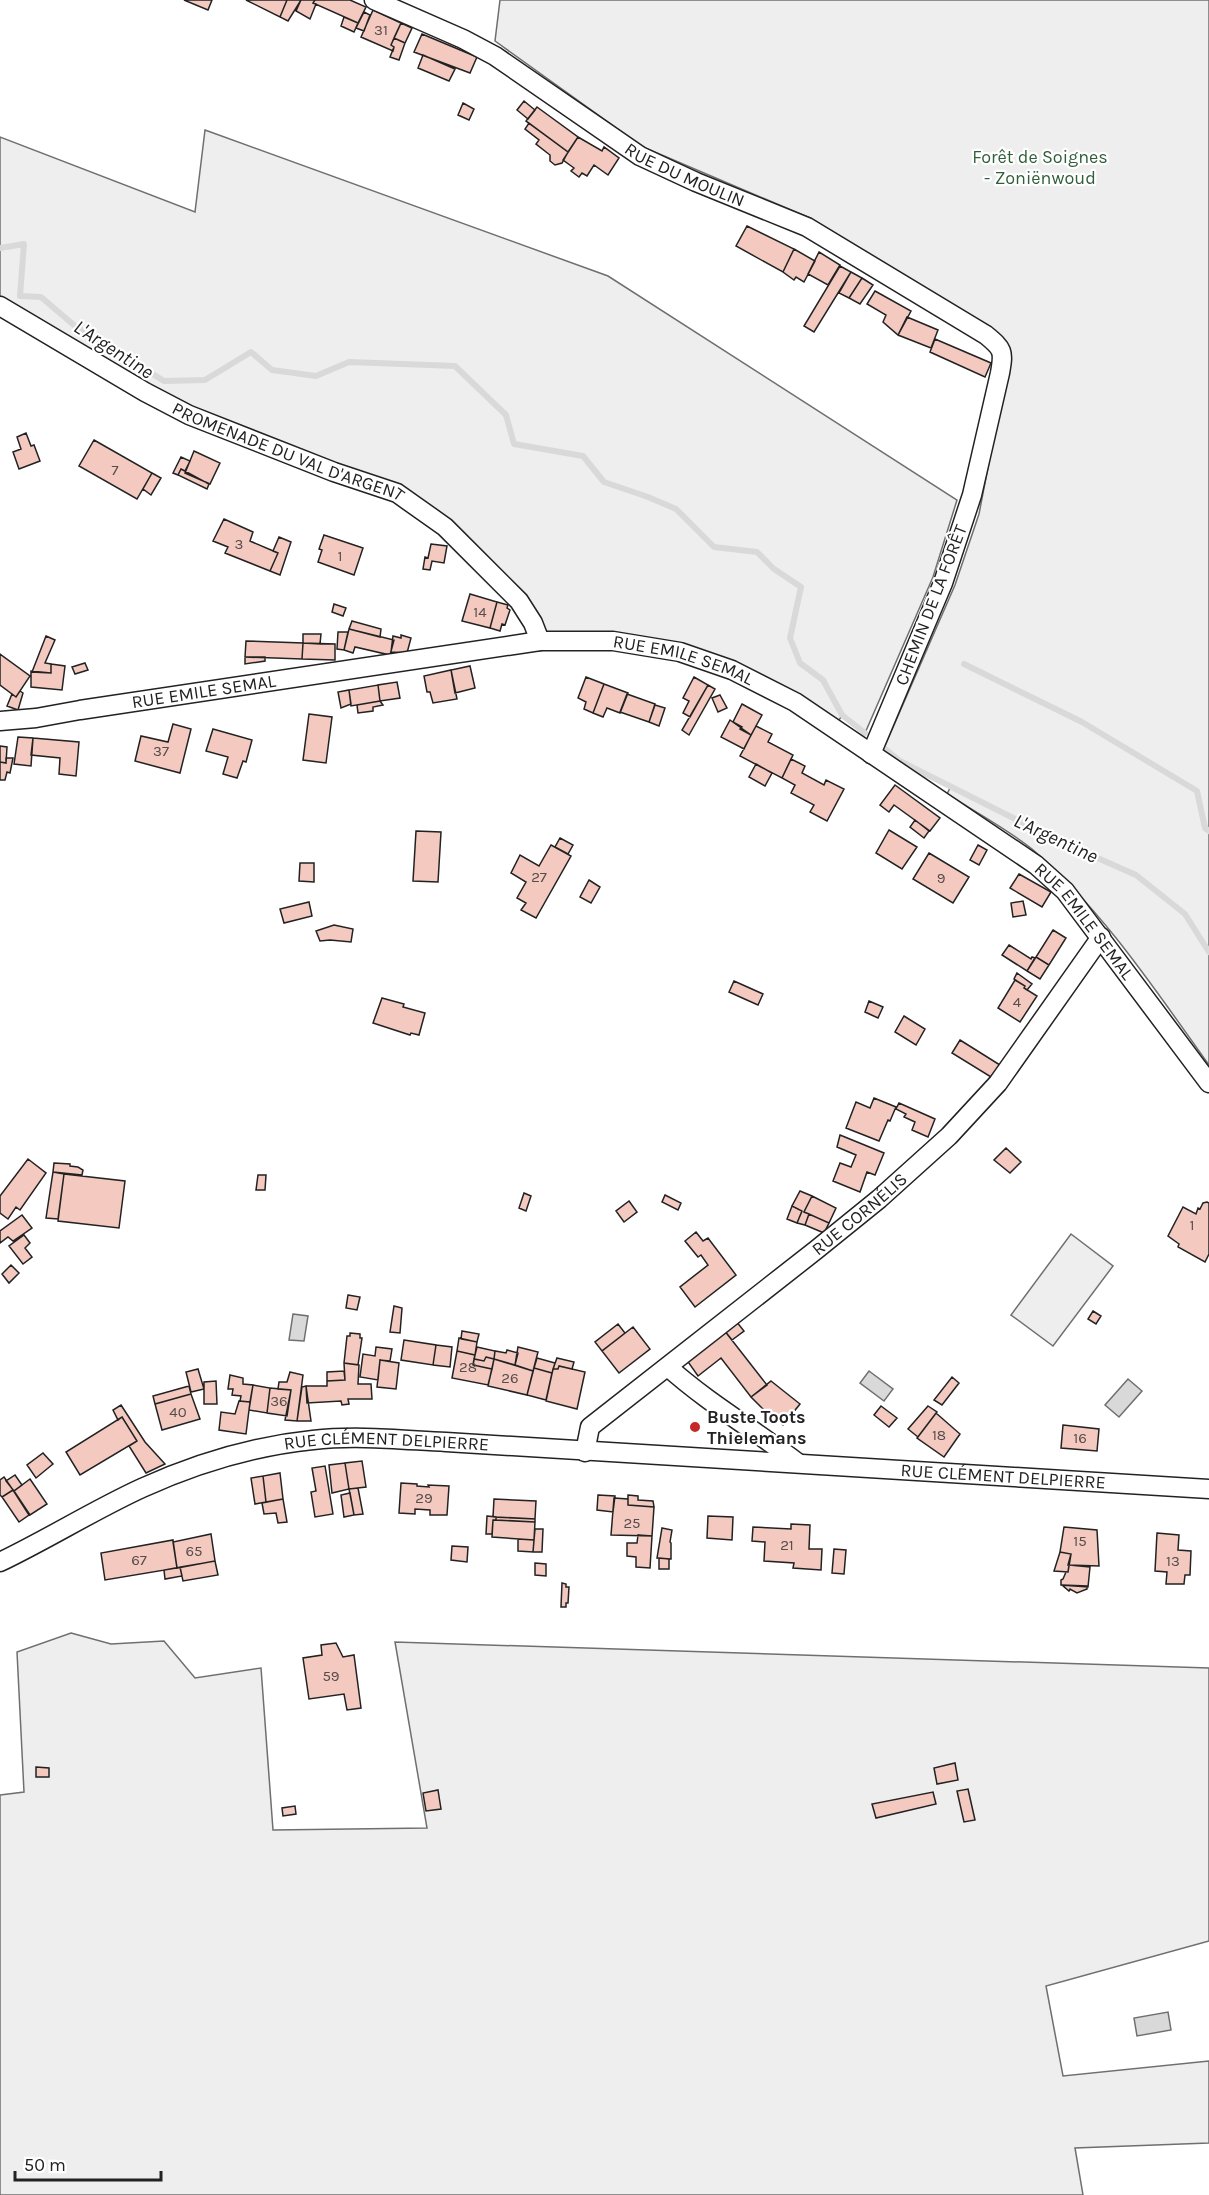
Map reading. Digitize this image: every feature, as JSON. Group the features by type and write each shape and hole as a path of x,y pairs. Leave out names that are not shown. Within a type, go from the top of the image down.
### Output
{"street":[{"name":"RUE DU MOULIN","path":"374,0 463,39 495,56 640,156 696,182 807,227 986,335 1000,347"},
{"name":"PROMENADE DU VAL D'ARGENT","path":"0,306 145,392 189,415 334,472 397,493 445,527 519,601 533,623 540,641"},
{"name":"CHEMIN DE LA FORÊT","path":"871,754 943,583 972,495 1000,373 1003,356 1000,347"},
{"name":"RUE EMILE SEMAL","path":"0,721 36,718 540,641 614,641 680,652 722,666 795,702 1036,866 1065,891 1209,1083"},
{"name":"RUE CORNÉLIS","path":"585,1452 590,1427 879,1199 949,1136 998,1083 1101,937"},
{"path":"668,1367 714,1404 798,1463"},
{"name":"RUE CLÉMENT DELPIERRE","path":"0,1562 141,1488 198,1465 258,1448 315,1439 360,1438 1209,1489"}],"green space":[{"name":"Forêt de Soignes - Zoniënwoud","path":"500,0 1209,0 1209,1065 1126,951 1057,872 1032,849 947,794 951,786 900,761 884,748 955,585 979,514 1010,353 1002,341 810,218 643,147 495,41"},
{"path":"205,130 608,276 957,500 933,577 865,733 842,716 838,721 799,695 736,662 682,644 546,633 541,619 526,596 451,520 401,485 337,464 193,407 150,385 0,296 0,137 195,212"},
{"path":"1071,1234 1113,1266 1053,1346 1011,1315"},
{"path":"71,1633 111,1644 164,1641 195,1678 261,1668 273,1830 427,1828 395,1642 1209,1668 1209,1941 1046,1986 1063,2076 1209,2061 1209,2143 1075,2148 1083,2195 0,2195 0,1795 24,1792 17,1652"}],"shaded area":[{"path":"293,1314 308,1316 304,1341 289,1340"},
{"path":"869,1371 893,1389 884,1401 860,1383"},
{"path":"1128,1379 1142,1391 1119,1417 1105,1405"},
{"path":"1168,2012 1171,2030 1137,2036 1134,2018"}],"building":[{"path":"184,0 212,0 208,10"},
{"path":"246,0 287,0 280,17"},
{"path":"287,0 301,0 288,21 280,17"},
{"path":"301,0 315,0 313,3 316,4 310,19 296,11"},
{"path":"315,0 350,0 366,7 358,23 313,3"},
{"path":"373,10 401,23 391,45 394,47 393,51 361,37"},
{"path":"364,12 370,15 364,31 356,28"},
{"path":"344,17 358,23 354,32 341,26"},
{"path":"401,23 412,28 405,43 394,38"},
{"path":"422,34 477,57 470,73 414,52"},
{"path":"394,38 405,43 399,60 390,57 394,47 391,45"},
{"path":"423,55 455,69 449,81 418,68"},
{"path":"524,101 535,110 528,119 517,110"},
{"path":"463,103 474,109 469,120 458,115"},
{"path":"537,107 578,137 568,152 526,121"},
{"path":"529,123 568,152 562,163 555,165 550,161 550,155 536,144 539,140 525,129"},
{"path":"578,137 602,151 604,147 619,158 608,175 594,165 587,176 582,173 579,177 571,171 574,168 563,160"},
{"path":"747,226 794,249 783,272 736,246"},
{"path":"794,249 815,261 804,282 796,277 794,280 783,272"},
{"path":"819,252 840,265 828,285 808,274"},
{"path":"840,266 851,272 814,332 804,326"},
{"path":"851,272 862,278 849,298 839,293"},
{"path":"862,278 873,285 860,304 849,298"},
{"path":"875,291 911,311 898,335 883,322 886,315 867,304"},
{"path":"907,317 938,330 931,348 898,335"},
{"path":"935,339 991,363 985,377 930,352"},
{"path":"26,433 40,461 19,469 13,452 21,449 17,437"},
{"path":"94,440 152,473 137,499 79,466"},
{"path":"194,451 220,463 210,484 185,473"},
{"path":"181,457 190,461 185,471 181,469 178,475 173,473"},
{"path":"181,469 209,484 207,489 178,475"},
{"path":"152,473 161,478 151,495 143,489"},
{"path":"224,519 253,532 250,541 278,553 270,571 225,553 228,547 213,541"},
{"path":"324,535 363,548 354,575 318,562 322,550 319,549"},
{"path":"279,537 291,542 280,575 270,571 278,553 273,551"},
{"path":"431,544 447,546 444,563 432,561 430,570 423,569 425,557 428,558"},
{"path":"470,594 497,602 490,628 462,621"},
{"path":"497,602 508,605 507,608 510,610 505,625 502,624 500,631 490,628"},
{"path":"334,604 346,608 343,616 332,612"},
{"path":"352,621 381,629 380,637 349,629"},
{"path":"349,629 394,640 390,655 355,647 353,653 344,650"},
{"path":"338,632 348,632 344,650 337,649"},
{"path":"303,634 321,634 320,644 303,643"},
{"path":"401,635 411,638 407,653 391,652 393,636 401,638"},
{"path":"46,636 55,640 45,663 51,664 51,673 32,672"},
{"path":"246,641 303,643 302,659 245,657"},
{"path":"303,643 335,644 335,660 302,659"},
{"path":"0,654 30,676 16,697 0,685"},
{"path":"245,657 265,657 265,661 245,664"},
{"path":"85,663 88,670 75,674 72,667"},
{"path":"51,664 65,666 62,690 31,687 31,671 51,673"},
{"path":"470,666 475,688 455,693 451,670"},
{"path":"451,670 457,699 433,703 430,692 427,692 424,676"},
{"path":"586,677 604,684 593,713 584,709 586,702 578,698"},
{"path":"694,677 708,685 690,717 683,713 689,701 683,698"},
{"path":"397,682 400,698 380,701 378,685"},
{"path":"604,684 628,693 620,713 607,708 603,717 593,713"},
{"path":"378,685 380,701 351,706 349,690"},
{"path":"708,685 715,689 689,735 682,730"},
{"path":"349,690 351,704 341,708 338,692"},
{"path":"20,691 23,693 18,710 7,706 12,694 16,697"},
{"path":"627,694 655,704 649,722 620,712"},
{"path":"720,695 727,708 718,712 712,698"},
{"path":"380,701 383,705 373,707 373,711 358,713 357,705"},
{"path":"742,704 762,715 751,735 733,722"},
{"path":"655,705 665,708 659,726 649,722"},
{"path":"309,714 332,717 326,763 303,760"},
{"path":"730,720 751,735 744,749 721,737"},
{"path":"173,724 191,729 180,773 135,761 141,736 168,742"},
{"path":"756,726 772,734 768,742 793,755 782,778 740,756"},
{"path":"213,729 252,740 246,762 243,761 237,778 223,774 228,757 206,751"},
{"path":"18,737 33,738 31,766 14,764"},
{"path":"33,738 79,742 76,776 59,774 60,758 31,755"},
{"path":"0,746 7,747 6,763 0,762"},
{"path":"6,758 13,758 10,773 7,772 5,780 0,780 0,762 6,763"},
{"path":"791,759 805,766 802,773 824,785 826,780 844,789 827,821 810,812 814,805 791,793 795,785 782,778"},
{"path":"756,764 772,773 765,786 749,777"},
{"path":"895,785 940,818 930,831 894,805 889,812 880,805"},
{"path":"915,820 929,831 924,838 910,827"},
{"path":"889,830 917,847 902,869 876,853"},
{"path":"416,831 441,832 438,882 413,881"},
{"path":"560,838 573,845 568,854 555,847"},
{"path":"551,845 571,856 536,918 521,910 526,903 517,898 526,882 511,873 520,855 539,866"},
{"path":"978,845 987,850 979,865 970,860"},
{"path":"929,853 969,877 953,903 913,879"},
{"path":"300,863 314,863 314,882 299,881"},
{"path":"1019,874 1051,892 1042,907 1010,888"},
{"path":"589,880 600,887 591,903 580,897"},
{"path":"1023,901 1026,915 1013,917 1011,903"},
{"path":"309,902 312,916 284,923 280,909"},
{"path":"334,925 353,929 351,942 320,941 316,931"},
{"path":"1053,930 1066,938 1049,965 1036,957"},
{"path":"1009,945 1031,959 1035,958 1027,971 1002,955"},
{"path":"1036,957 1049,965 1040,979 1027,971"},
{"path":"1017,973 1032,984 1027,990 1014,979"},
{"path":"1015,980 1037,996 1020,1022 998,1008"},
{"path":"734,981 763,994 758,1005 729,992"},
{"path":"382,998 425,1013 419,1035 411,1033 410,1035 373,1023"},
{"path":"869,1001 883,1007 878,1018 865,1012"},
{"path":"904,1016 925,1029 916,1045 895,1032"},
{"path":"960,1040 1000,1065 991,1077 952,1053"},
{"path":"874,1098 896,1107 879,1141 846,1128 856,1102 870,1108"},
{"path":"899,1103 935,1119 928,1137 912,1130 915,1122 904,1117 906,1114 896,1109"},
{"path":"840,1135 884,1153 875,1175 867,1172 860,1192 833,1181 840,1163 851,1167 856,1155 837,1147"},
{"path":"1006,1148 1021,1162 1010,1173 994,1160"},
{"path":"28,1159 46,1173 20,1210 16,1207 8,1219 0,1213 0,1196"},
{"path":"54,1163 78,1167 83,1170 82,1175 53,1172"},
{"path":"53,1172 64,1174 58,1219 46,1218"},
{"path":"64,1174 125,1181 119,1228 58,1221"},
{"path":"258,1175 266,1175 265,1190 256,1190"},
{"path":"800,1191 812,1196 804,1212 809,1214 805,1225 797,1223 802,1211 792,1206"},
{"path":"524,1193 531,1196 526,1211 519,1208"},
{"path":"665,1195 681,1203 678,1210 662,1202"},
{"path":"812,1196 836,1208 829,1223 804,1212"},
{"path":"629,1201 637,1212 624,1222 616,1211"},
{"path":"1203,1203 1209,1203 1209,1254 1205,1262 1178,1247 1179,1244 1168,1236 1183,1207 1196,1214 1198,1208 1200,1209"},
{"path":"792,1206 802,1211 797,1223 787,1219"},
{"path":"809,1214 829,1223 824,1233 805,1225"},
{"path":"22,1215 32,1228 13,1241 8,1237 0,1243 0,1231"},
{"path":"696,1232 703,1241 708,1238 736,1275 695,1307 680,1287 708,1265 701,1255 698,1257 685,1241"},
{"path":"24,1235 30,1243 25,1248 32,1257 23,1264 9,1246"},
{"path":"11,1265 19,1273 9,1283 2,1274"},
{"path":"348,1295 360,1297 357,1310 346,1308"},
{"path":"394,1306 402,1308 400,1333 390,1332"},
{"path":"1093,1311 1101,1316 1096,1324 1088,1319"},
{"path":"736,1321 744,1331 732,1340 724,1330"},
{"path":"618,1324 625,1333 602,1351 595,1342"},
{"path":"633,1327 650,1349 619,1373 602,1351"},
{"path":"724,1330 767,1385 751,1397 721,1358 698,1376 686,1359"},
{"path":"462,1331 479,1334 477,1342 461,1339"},
{"path":"350,1333 360,1334 362,1338 358,1365 344,1363 347,1336 350,1336"},
{"path":"459,1338 477,1342 475,1355 457,1351"},
{"path":"404,1340 436,1345 433,1365 401,1360"},
{"path":"436,1345 452,1347 450,1367 433,1365"},
{"path":"376,1347 392,1349 390,1361 380,1360 378,1380 360,1377 363,1354 375,1356"},
{"path":"477,1347 495,1351 494,1359 486,1357 484,1361 474,1359"},
{"path":"518,1347 538,1352 533,1371 515,1365"},
{"path":"507,1350 518,1353 515,1365 494,1359 495,1351 506,1353"},
{"path":"457,1351 475,1355 473,1365 492,1369 488,1385 452,1378"},
{"path":"486,1357 494,1359 492,1369 473,1365 474,1359 484,1361"},
{"path":"537,1358 555,1363 552,1373 534,1368"},
{"path":"557,1358 574,1362 572,1369 559,1366 558,1369 553,1369"},
{"path":"494,1359 533,1371 527,1395 488,1386"},
{"path":"380,1360 399,1363 396,1389 377,1387"},
{"path":"344,1363 359,1365 358,1384 371,1384 372,1399 348,1399 349,1404 342,1405 341,1401 307,1403 306,1386 327,1386 327,1381 345,1380"},
{"path":"559,1366 585,1372 577,1409 546,1401 553,1369 558,1369"},
{"path":"534,1368 552,1373 546,1400 527,1395"},
{"path":"198,1369 204,1389 191,1392 186,1372"},
{"path":"344,1371 345,1380 327,1381 327,1372"},
{"path":"290,1372 303,1375 297,1421 285,1420 291,1390 278,1389 279,1382 287,1382"},
{"path":"230,1375 243,1378 243,1384 253,1385 250,1402 240,1401 241,1396 232,1395 233,1389 228,1389"},
{"path":"952,1377 959,1383 942,1405 934,1400"},
{"path":"216,1381 217,1404 204,1404 204,1382"},
{"path":"771,1381 800,1404 783,1425 774,1417 773,1419 751,1397"},
{"path":"253,1385 270,1388 267,1413 249,1410"},
{"path":"189,1386 191,1394 155,1404 153,1396"},
{"path":"306,1386 311,1421 297,1421 302,1387"},
{"path":"270,1388 291,1390 287,1416 267,1413"},
{"path":"191,1394 200,1419 162,1430 155,1404"},
{"path":"239,1401 250,1402 246,1434 219,1430 221,1412 235,1414"},
{"path":"121,1405 145,1442 165,1464 146,1473 129,1446 137,1441 122,1417 118,1420 113,1410"},
{"path":"881,1406 897,1418 889,1427 874,1415"},
{"path":"928,1406 937,1412 918,1437 908,1429"},
{"path":"936,1413 960,1434 944,1457 917,1438"},
{"path":"122,1417 137,1441 80,1475 66,1452"},
{"path":"1063,1425 1099,1429 1097,1451 1061,1448"},
{"path":"43,1453 53,1464 36,1478 27,1465"},
{"path":"362,1461 366,1487 349,1489 345,1463"},
{"path":"345,1463 349,1489 332,1493 329,1465"},
{"path":"325,1466 333,1514 315,1517 311,1492 316,1491 312,1468"},
{"path":"280,1473 283,1499 266,1502 263,1476"},
{"path":"15,1475 22,1485 14,1491 6,1481"},
{"path":"263,1476 266,1502 255,1504 251,1478"},
{"path":"4,1477 13,1490 2,1497 0,1480"},
{"path":"30,1479 47,1504 30,1515 14,1491"},
{"path":"401,1483 429,1487 428,1485 449,1486 447,1515 430,1515 430,1510 415,1509 415,1514 399,1513"},
{"path":"358,1488 363,1514 354,1515 349,1489"},
{"path":"13,1490 29,1515 19,1522 2,1497"},
{"path":"350,1493 354,1515 344,1517 341,1495"},
{"path":"598,1495 615,1496 613,1512 597,1510"},
{"path":"628,1495 638,1496 638,1500 653,1501 654,1507 628,1505"},
{"path":"614,1498 628,1499 628,1505 654,1507 652,1536 611,1535"},
{"path":"283,1499 287,1522 278,1523 276,1513 264,1514 262,1503"},
{"path":"494,1499 536,1501 535,1519 493,1517"},
{"path":"487,1516 496,1517 496,1520 493,1520 492,1534 486,1534"},
{"path":"708,1516 733,1517 732,1540 707,1538"},
{"path":"496,1517 535,1519 535,1522 496,1520"},
{"path":"493,1520 535,1522 534,1540 492,1537"},
{"path":"791,1524 810,1525 809,1549 822,1549 821,1570 793,1568 794,1563 764,1561 765,1542 752,1541 753,1527 791,1529"},
{"path":"1064,1527 1097,1530 1099,1566 1068,1565 1071,1554 1060,1552"},
{"path":"662,1528 672,1530 671,1559 657,1558"},
{"path":"535,1529 543,1529 542,1552 533,1552"},
{"path":"1157,1533 1179,1535 1178,1550 1191,1551 1190,1575 1185,1575 1184,1584 1166,1584 1167,1572 1155,1571"},
{"path":"211,1534 215,1561 177,1568 173,1542"},
{"path":"638,1535 652,1536 650,1568 636,1567 636,1557 627,1556 627,1543 637,1543"},
{"path":"518,1539 534,1540 533,1552 518,1551"},
{"path":"173,1540 177,1568 105,1580 101,1553"},
{"path":"452,1546 468,1547 467,1562 451,1560"},
{"path":"834,1549 846,1550 844,1574 832,1573"},
{"path":"1060,1552 1071,1554 1068,1572 1054,1571"},
{"path":"659,1558 669,1559 669,1569 659,1569"},
{"path":"215,1561 218,1575 183,1581 180,1567"},
{"path":"535,1563 546,1564 546,1576 535,1575"},
{"path":"1069,1565 1090,1567 1088,1587 1061,1585 1061,1580 1068,1572"},
{"path":"180,1567 182,1576 165,1579 164,1570"},
{"path":"562,1583 569,1587 566,1607 561,1607"},
{"path":"1062,1585 1087,1586 1087,1589 1077,1593 1070,1589 1069,1591"},
{"path":"336,1643 343,1657 354,1655 361,1708 347,1710 344,1694 309,1699 303,1658 322,1655 321,1645"},
{"path":"955,1763 958,1780 937,1784 934,1768"},
{"path":"36,1767 49,1768 49,1777 36,1777"},
{"path":"968,1789 975,1820 964,1822 957,1791"},
{"path":"438,1790 441,1809 426,1811 423,1793"},
{"path":"933,1792 936,1804 876,1818 872,1804"},
{"path":"295,1806 296,1814 283,1816 282,1808"}],"waterway":[{"name":"L'Argentine","path":"0,248 24,244 20,296 41,297 75,326 164,381 205,380 251,352 272,370 316,376 349,362 455,366 506,415 514,444 583,456 604,482 676,509 714,547 757,552 774,569 801,587 790,638 800,663 823,680 842,715 865,733"},
{"name":"L'Argentine","path":"964,664 1082,722 1197,791 1205,828 1209,831"},
{"name":"L'Argentine","path":"884,748 900,761 1059,841 1136,875 1185,914 1209,952"}],"place":[{"name":"Buste Toots Thielemans","path":"695,1427"}]}
